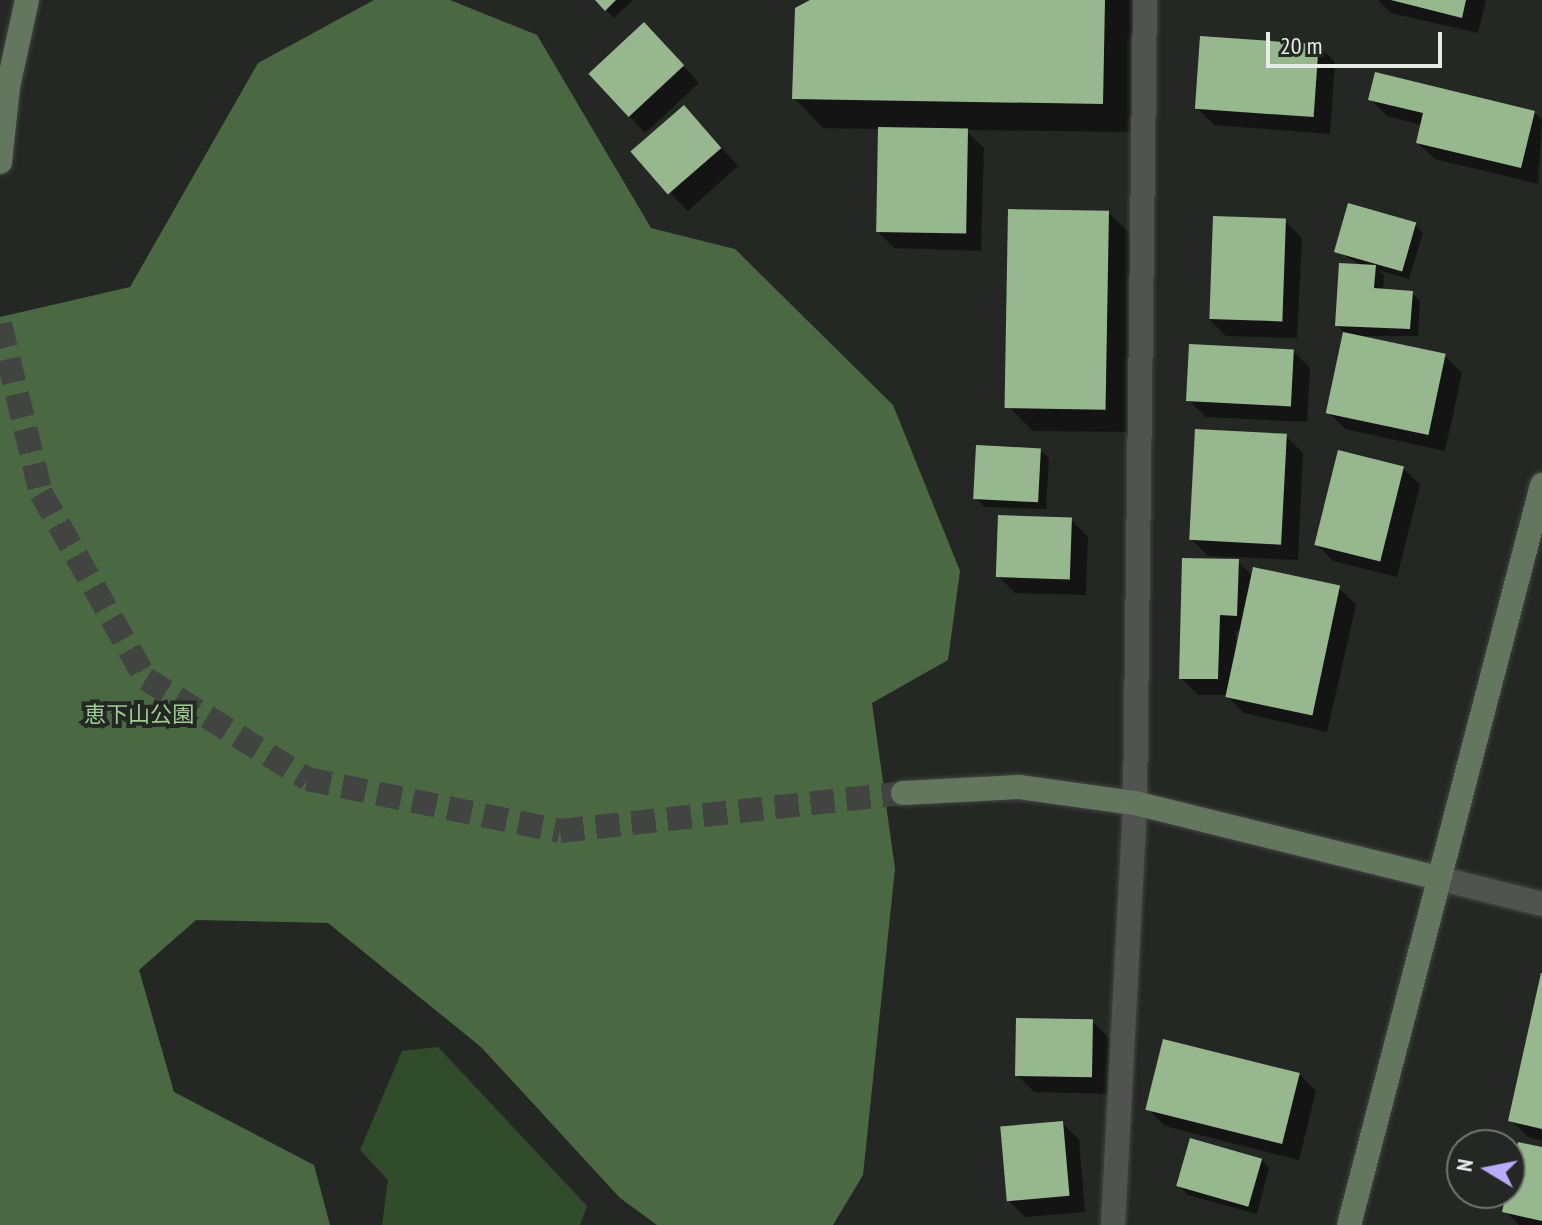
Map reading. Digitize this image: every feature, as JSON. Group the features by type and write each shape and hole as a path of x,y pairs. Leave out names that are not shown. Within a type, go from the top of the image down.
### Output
{"street":[{"path":"0,162 27,0"},
{"path":"1113,1225 1135,803 1145,0"},
{"path":"1349,1225 1542,485"},
{"path":"903,793 1019,787 1135,803 1542,904"}],"green space":[{"name":"恵下山公園","path":"374,0 450,0 537,35 651,228 735,249 893,405 960,571 948,660 872,703 895,869 863,1175 833,1225 657,1225 620,1198 481,1047 328,923 196,920 139,970 174,1092 314,1165 330,1225 0,1225 0,317 130,287 258,63"},
{"path":"438,1047 587,1206 580,1225 382,1225 388,1180 360,1150 402,1051"}],"building":[{"path":"595,0 616,0 605,11"},
{"path":"810,0 1105,0 1103,104 792,99 795,8"},
{"path":"1391,0 1466,0 1462,18"},
{"path":"644,22 684,65 629,117 588,74"},
{"path":"1200,36 1319,44 1314,117 1195,109"},
{"path":"1375,72 1535,111 1521,168 1416,143 1423,113 1368,100"},
{"path":"684,105 721,148 668,195 630,152"},
{"path":"878,127 968,129 966,234 876,232"},
{"path":"1348,203 1416,223 1402,272 1334,252"},
{"path":"1008,209 1109,211 1106,410 1005,408"},
{"path":"1213,216 1286,219 1282,321 1209,319"},
{"path":"1339,263 1376,265 1374,288 1413,291 1410,329 1335,326"},
{"path":"1343,332 1446,354 1428,435 1326,413"},
{"path":"1189,344 1294,349 1291,406 1186,401"},
{"path":"1195,429 1287,434 1281,545 1189,540"},
{"path":"976,445 1041,448 1038,502 973,499"},
{"path":"1338,450 1404,466 1380,562 1314,545"},
{"path":"998,515 1072,518 1070,580 996,577"},
{"path":"1182,558 1239,559 1237,616 1220,615 1218,679 1179,679"},
{"path":"1253,567 1340,586 1312,716 1225,697"},
{"path":"1542,973 1542,1129 1508,1121"},
{"path":"1016,1018 1093,1019 1092,1077 1015,1076"},
{"path":"1163,1039 1300,1073 1282,1144 1145,1110"},
{"path":"1063,1121 1070,1196 1007,1201 1000,1126"},
{"path":"1190,1138 1262,1159 1248,1207 1176,1186"},
{"path":"1526,1144 1542,1147 1542,1221 1502,1212 1503,1209 1526,1209"}],"tunnel":[{"path":"0,324 41,493 146,679 307,779 560,831 903,793"}]}
